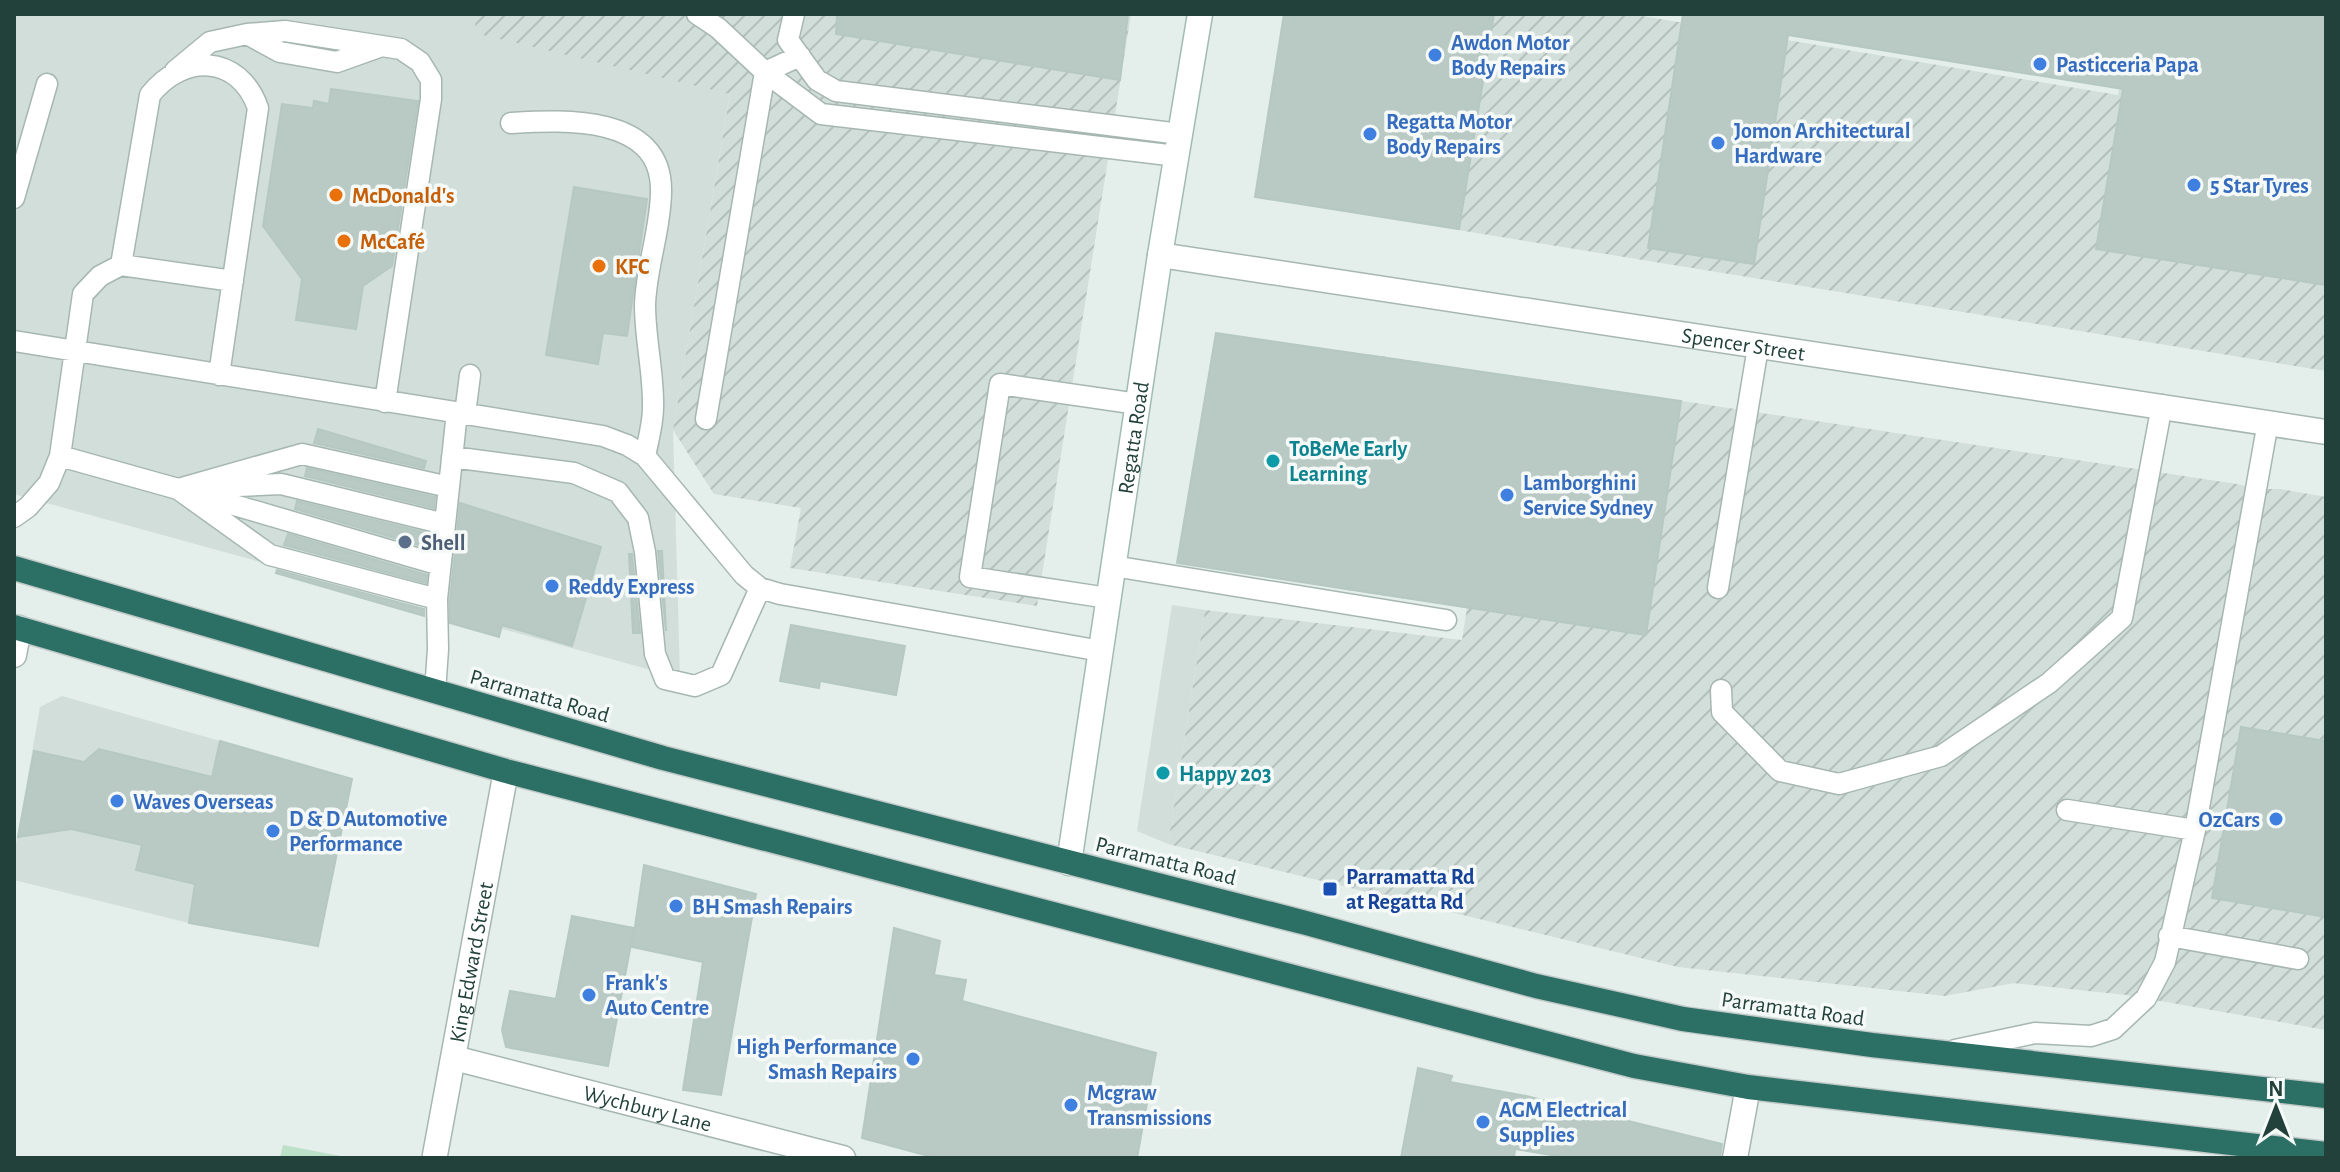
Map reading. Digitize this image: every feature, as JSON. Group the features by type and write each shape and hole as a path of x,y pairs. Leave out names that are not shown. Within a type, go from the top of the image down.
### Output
{"highway":[{"name":"Parramatta Road","path":"14,568 663,758 1306,923 1536,986 1668,1016 1939,1053 2326,1096"},
{"path":"16,628 506,771 1634,1066 1748,1087 2272,1153 2326,1154"}],"street":[{"name":"Regatta Road","path":"1069,863 1160,255 1200,14"},
{"name":"Spencer Street","path":"1160,255 2326,432"},
{"path":"14,655 16,628"},
{"name":"King Edward Street","path":"435,1155 506,771"},
{"name":"Wychbury Lane","path":"454,1058 843,1158"},
{"path":"1735,1158 1748,1087"}],"lane":[{"path":"697,14 718,28 765,72 821,114 1178,145"},
{"path":"794,14 788,40 817,80 836,91 1178,145"},
{"path":"121,265 150,95 161,80 210,42 247,34 285,31 401,49 420,62 431,80 431,99 385,402"},
{"path":"765,72 800,56"},
{"path":"175,71 192,65 209,65 229,71 253,93 258,108 219,375"},
{"path":"706,419 765,72"},
{"path":"14,198 47,84"},
{"path":"511,123 554,121 612,127 633,137 651,153 662,190 645,304 653,409 645,456"},
{"path":"14,517 28,507 49,483 60,456 83,294 100,276 121,265 233,281"},
{"path":"14,341 603,436 645,456 744,575 760,588 1101,651"},
{"path":"1718,588 1758,347"},
{"path":"435,692 440,565 452,457 470,375"},
{"path":"1108,598 970,577 972,562 1000,384 1138,404"},
{"path":"1721,690 1722,712 1780,771 1839,784 1941,756 2049,683 2122,618 2162,405"},
{"path":"1939,1053 2035,1033 2091,1036 2113,1029 2146,998 2165,962 2195,830 2268,422"},
{"path":"178,489 302,454 449,487"},
{"path":"60,456 440,565"},
{"path":"452,457 574,473 618,492 638,518 645,552 655,654 665,679 695,686 721,675 760,588"},
{"path":"178,489 281,484 445,524"},
{"path":"178,489 270,555 437,599"},
{"path":"1113,566 1446,620"},
{"path":"2067,810 2195,830"},
{"path":"2169,936 2298,959"}],"shaded area":[{"path":"14,14 477,14 475,33 730,93 673,430 680,678 14,494"},
{"path":"477,14 1131,14 1037,606 790,568 801,508 714,494 673,430 730,94 474,33"},
{"path":"1284,14 1630,14 2118,95 2132,14 2326,14 2326,371 1255,197"},
{"path":"1368,354 2326,497 2326,1030 2126,995 2014,983 1945,996 1678,967 1168,844 1205,610 1462,640 1467,608 1333,588"},
{"path":"1172,605 1205,610 1168,844 1137,831"},
{"path":"62,696 220,741 189,923 14,880 14,856 40,707"}],"green space":[{"path":"283,1145 351,1158 280,1158"}],"building":[{"path":"837,14 1128,14 1120,80 836,34"},
{"name":"Regatta Motor Body Repairs","path":"1284,14 1494,14 1459,229 1255,197"},
{"path":"1683,14 2326,14 2326,285 2096,249 2123,89 1788,35 1754,264 1648,248"},
{"name":"McDonald's","path":"331,89 418,101 392,266 363,286 356,329 296,320 302,279 263,226 282,104 313,108 314,101 329,104"},
{"name":"KFC","path":"574,187 647,199 627,336 603,333 598,364 546,355"},
{"name":"Lamborghini Service Sydney","path":"1216,333 1681,401 1646,635 1177,563"},
{"path":"318,429 426,461 424,468 314,443"},
{"path":"307,468 435,497 434,508 305,476"},
{"path":"297,501 431,534 429,548 295,509"},
{"path":"460,503 601,547 572,646 502,625 499,637 450,623"},
{"path":"288,534 427,575 426,583 284,545"},
{"path":"658,551 662,551 666,631"},
{"path":"629,554 632,554 640,633 633,633"},
{"path":"277,570 424,609 424,616 276,573"},
{"path":"791,625 905,646 896,695 820,681 819,688 780,681"},
{"name":"OzCars","path":"2241,727 2326,741 2326,917 2212,898"},
{"path":"220,741 352,779 318,946 189,923 195,884 136,870 142,845 71,829 18,837 34,751 84,762 99,749 212,777"},
{"path":"644,865 756,894 721,1095 683,1090 703,962 632,947"},
{"name":"Frank's Auto Centre","path":"572,916 634,928 608,1066 506,1047 502,1030 510,991 556,999"},
{"path":"894,928 940,941 934,975 966,980 962,1001 1156,1053 1137,1158 936,1158 862,1138"},
{"path":"1418,1068 1452,1076 1450,1082 1526,1096 1722,1144 1720,1158 1569,1158 1515,1149 1514,1158 1401,1158"}],"place":[{"name":"Awdon Motor Body Repairs","path":"1435,55"},
{"name":"Pasticceria Papa","path":"2040,64"},
{"name":"Regatta Motor Body Repairs","path":"1370,134"},
{"name":"Jomon Architectural Hardware","path":"1718,143"},
{"name":"5 Star Tyres","path":"2194,185"},
{"name":"McDonald's","path":"336,195"},
{"name":"McCafé","path":"344,241"},
{"name":"KFC","path":"599,266"},
{"name":"ToBeMe Early Learning","path":"1273,461"},
{"name":"Lamborghini Service Sydney","path":"1507,495"},
{"name":"Shell","path":"405,542"},
{"name":"Reddy Express","path":"552,586"},
{"name":"Happy 203","path":"1163,773"},
{"name":"Waves Overseas","path":"117,801"},
{"name":"OzCars","path":"2276,819"},
{"name":"D & D Automotive Performance","path":"273,831"},
{"name":"Parramatta Rd at Regatta Rd","path":"1330,889"},
{"name":"BH Smash Repairs","path":"676,906"},
{"name":"Frank's Auto Centre","path":"589,995"},
{"name":"High Performance Smash Repairs","path":"913,1059"},
{"name":"Mcgraw Transmissions","path":"1071,1105"},
{"name":"AGM Electrical Supplies","path":"1483,1122"}]}
